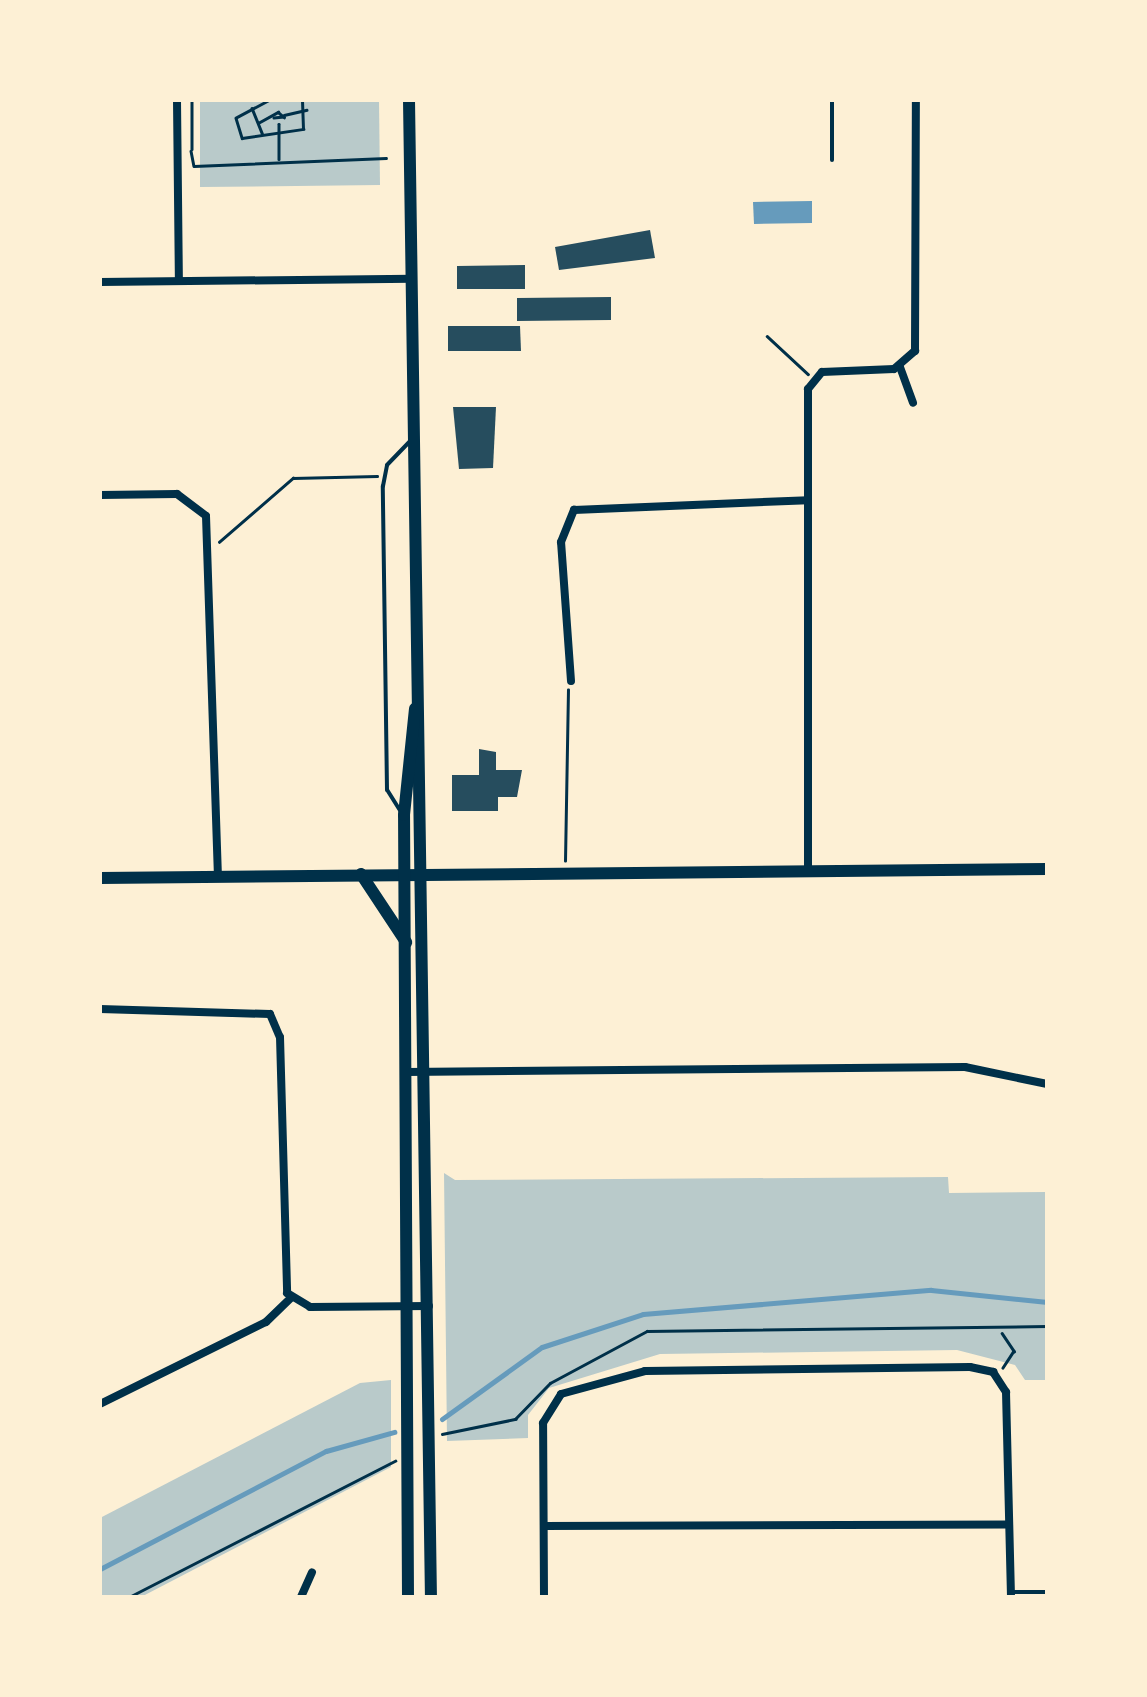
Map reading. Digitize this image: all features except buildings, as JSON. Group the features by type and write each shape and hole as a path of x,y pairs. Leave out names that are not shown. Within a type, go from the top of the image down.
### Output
{"main road":[{"path":"410,100 416,702 426,874 431,1597"},
{"path":"408,1597 404,815 416,702"},
{"path":"100,878 1047,869"},
{"path":"361,874 406,942"}],"street":[{"path":"176,100 179,281"},
{"path":"900,368 917,340 916,100"},
{"path":"100,282 412,279"},
{"path":"808,870 808,500 812,378 900,368"},
{"path":"900,368 914,403"},
{"path":"100,495 194,499 206,516 218,876"},
{"path":"571,681 562,542 574,510 808,500"},
{"path":"100,1010 252,1008 276,1021 290,1298 266,1322 100,1404"},
{"path":"406,1072 965,1067 1047,1084"},
{"path":"290,1298 310,1307 429,1306"},
{"path":"544,1597 545,1411 572,1389 646,1371 970,1367 998,1376 1007,1399 1011,1594"},
{"path":"544,1526 1008,1524"},
{"path":"301,1597 312,1572"}],"lane":[{"path":"832,100 832,160"},
{"path":"404,815 387,790 384,476 414,438"},
{"path":"1011,1594 1047,1592"}],"path":[{"path":"192,100 194,166 386,158"},
{"path":"270,100 252,106 235,128 247,140 303,129 307,110 302,100"},
{"path":"252,106 264,136"},
{"path":"258,123 307,110"},
{"path":"280,162 279,122 284,115"},
{"path":"274,118 279,122"},
{"path":"185,150 192,150"},
{"path":"766,336 812,378"},
{"path":"208,547 292,478 384,476"},
{"path":"565,873 563,702 571,681"},
{"path":"430,1444 514,1419 563,1374 647,1331 815,1322 1001,1332 1047,1326"},
{"path":"998,1376 1014,1351 1001,1332"},
{"path":"129,1597 407,1452"}],"shaded area":[{"path":"200,100 379,100 380,185 200,187"},
{"path":"444,1173 455,1180 948,1177 949,1193 1047,1192 1047,1380 1025,1380 1015,1365 957,1350 660,1354 549,1388 528,1415 528,1438 447,1441"},
{"path":"391,1380 391,1467 141,1597 100,1597 100,1518 360,1383"}],"water":[{"path":"812,201 812,223 754,224 753,202"}],"waterway":[{"path":"442,1419 542,1347 643,1314 931,1290 1047,1302"},
{"path":"100,1569 326,1451 394,1432"}]}
